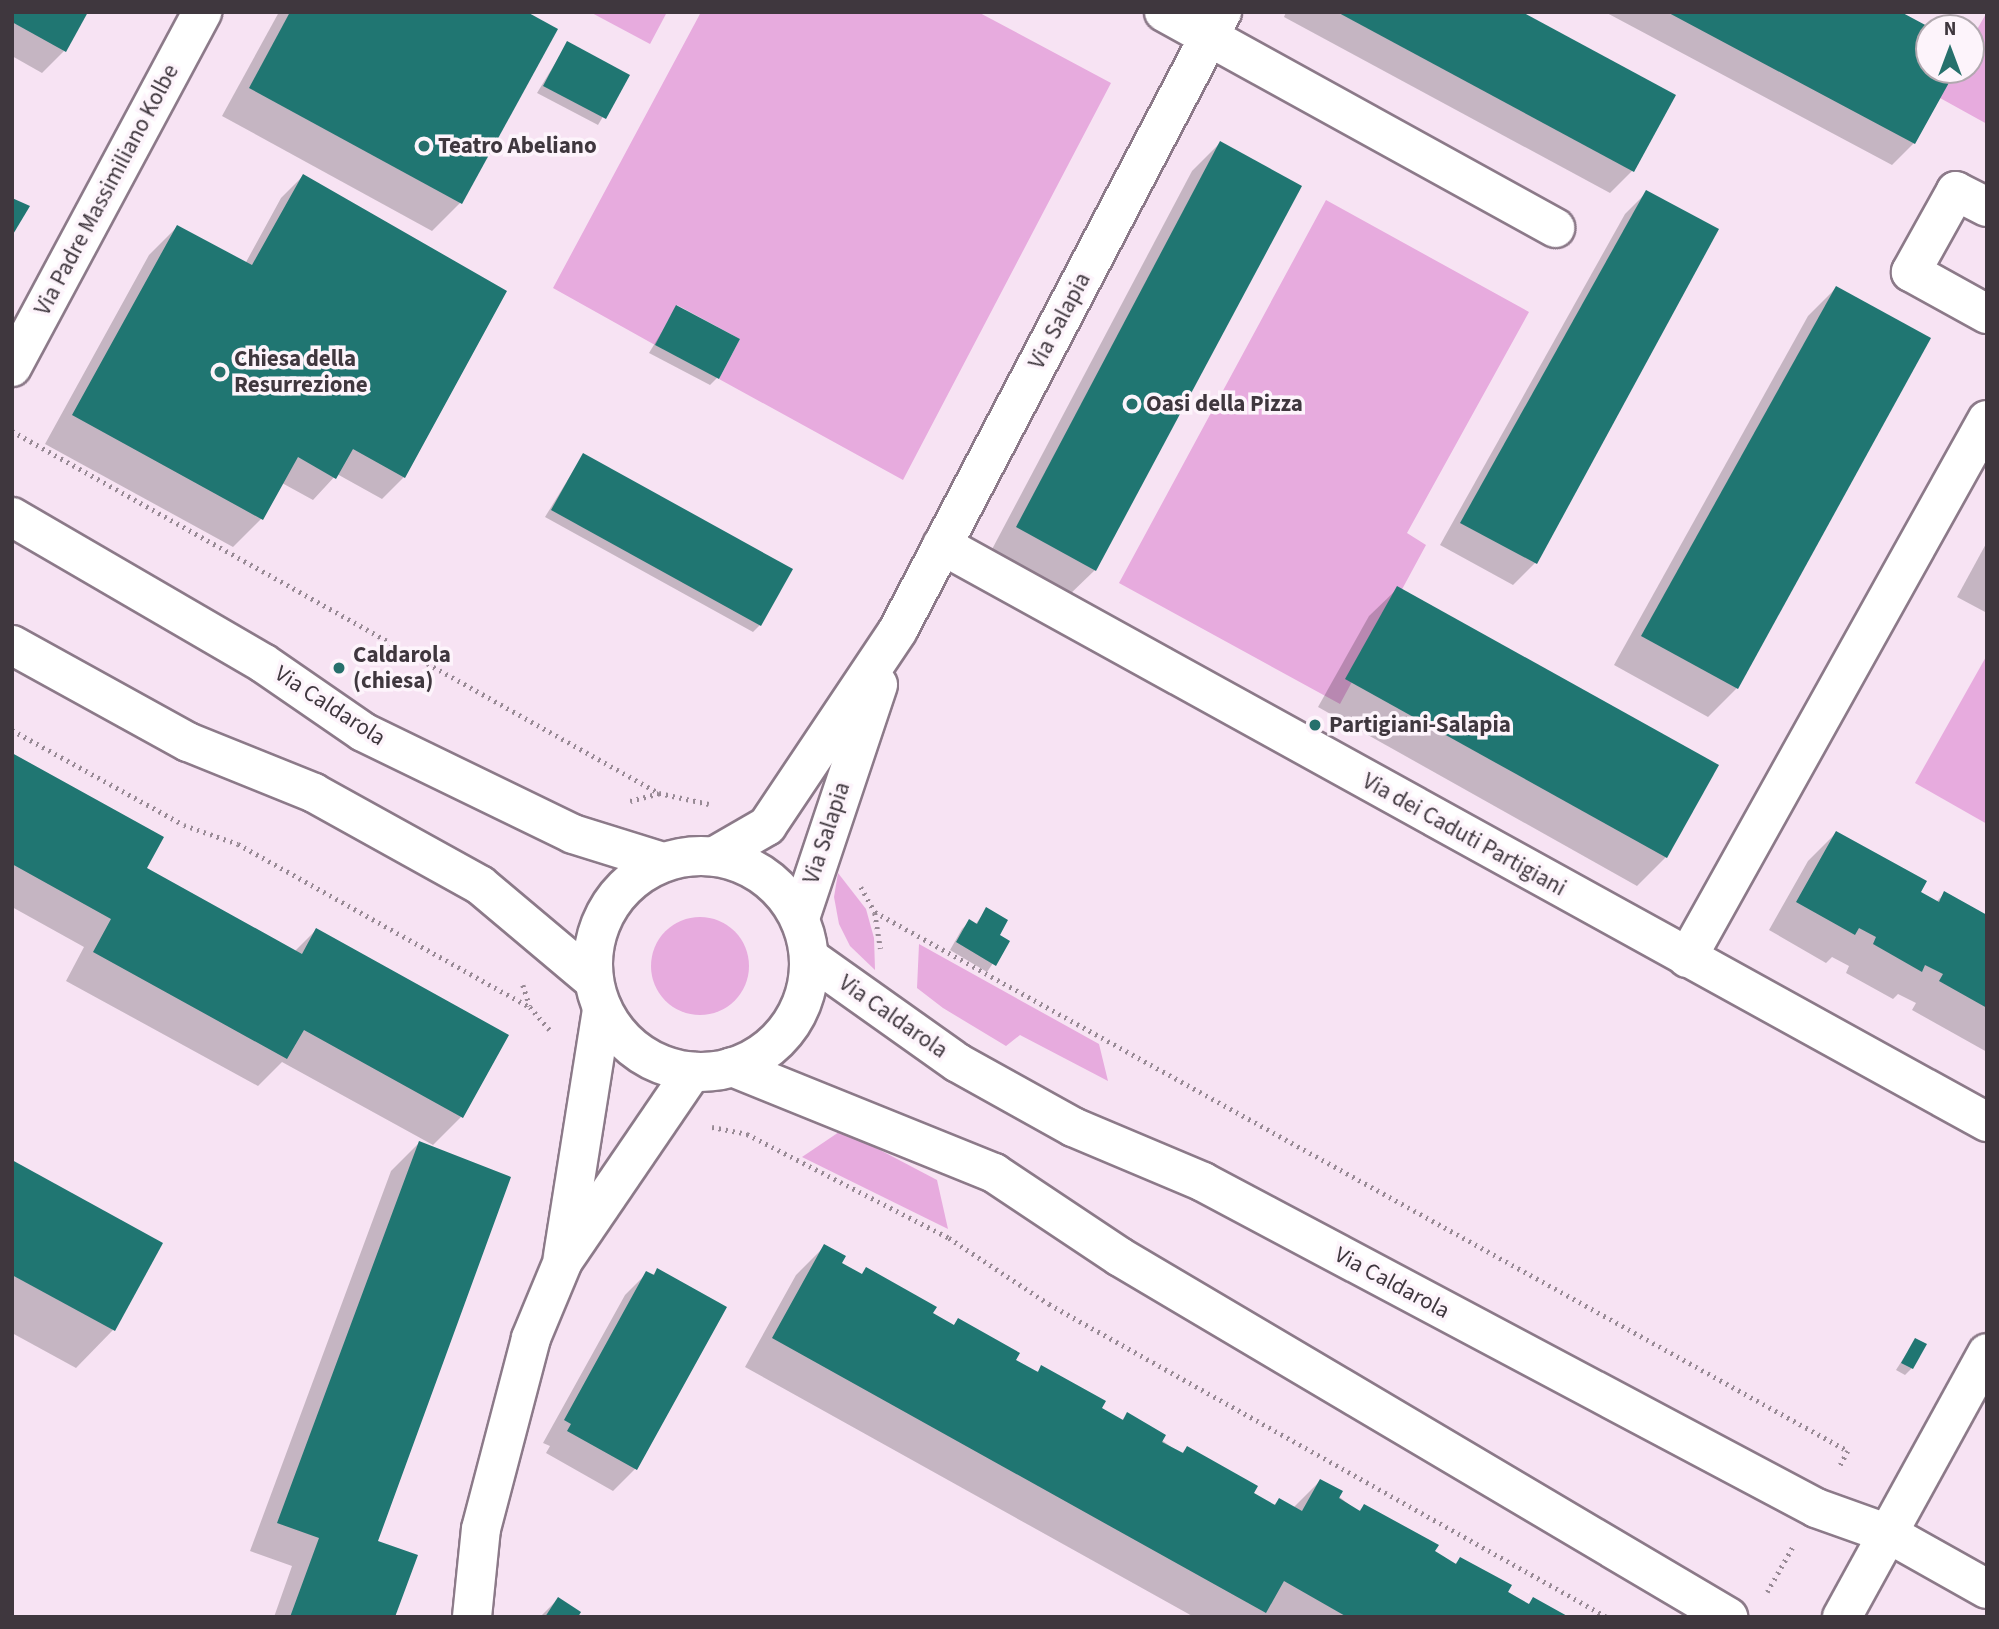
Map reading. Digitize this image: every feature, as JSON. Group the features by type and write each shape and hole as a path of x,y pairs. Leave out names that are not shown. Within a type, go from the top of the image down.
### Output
{"street":[{"name":"Via Padre Massimiliano Kolbe","path":"12,368 202,12"},
{"path":"1164,12 1215,25 1555,228"},
{"name":"Via Salapia","path":"715,856 767,826 898,630 1215,25"},
{"path":"1987,207 1956,191 1911,272 1987,314"},
{"path":"1686,958 1987,420"},
{"name":"Via Caldarola","path":"12,517 263,663 363,732 573,835 663,862"},
{"name":"Via dei Caduti Partigiani","path":"942,545 1987,1122"},
{"name":"Via Salapia","path":"800,918 898,630"},
{"path":"12,645 188,742 314,793 480,885 597,994 618,1035 640,1054 665,1066 692,1072 732,1067 754,1058 790,1027 808,982 810,958 800,918 779,888 749,866 715,856 663,862 637,876 615,897 600,921 593,950 597,994 563,1261"},
{"name":"Via Caldarola","path":"810,958 958,1063 1073,1128 1203,1182 1816,1508 1889,1534 1987,1589"},
{"path":"732,1067 994,1174 1119,1257 1744,1611"},
{"path":"472,1617 481,1529 531,1338 563,1261 692,1072"},
{"path":"1842,1617 1987,1353"}],"path":[{"path":"12,431 659,793 721,807"},
{"path":"12,730 184,825 238,844 530,1007 552,1033"},
{"path":"856,878 874,912 1848,1451 1816,1508 1744,1611"},
{"path":"702,1125 747,1134 949,1238 1049,1304 1608,1617"}],"shaded area":[{"path":"590,12 667,12 650,44"},
{"path":"701,12 978,12 1111,83 903,480 719,379 740,339 677,305 655,345 553,288"},
{"path":"1987,12 1987,124 1940,98 1948,84 1985,84"},
{"path":"1326,200 1529,312 1407,533 1426,545 1340,704 1119,583"},
{"path":"1987,655 1987,824 1915,783"},
{"path":"838,873 866,909 874,938 875,970 850,946 839,924 834,897"},
{"path":"700,917 719,921 735,931 745,947 749,966 745,985 735,1001 719,1011 700,1015 681,1011 665,1001 655,985 651,966 655,947 665,931 681,921"},
{"path":"919,944 1099,1044 1108,1081 1020,1035 1006,1046 943,1008 917,988"},
{"path":"842,1130 937,1180 948,1229 802,1157"}],"building":[{"path":"12,12 88,12 66,52 12,22"},
{"name":"Teatro Abeliano","path":"290,12 527,12 558,29 462,204 249,88"},
{"path":"1337,12 1522,12 1676,95 1634,172"},
{"path":"1667,12 1901,12 1915,20 1915,84 1948,84 1915,144"},
{"path":"567,41 630,75 606,119 543,86"},
{"path":"1220,141 1302,186 1096,571 1016,527"},
{"path":"303,174 507,291 405,478 353,449 336,479 298,457 263,520 72,415 177,225 252,265"},
{"path":"1646,190 1719,229 1537,564 1460,523"},
{"path":"12,198 30,206 12,236"},
{"path":"1836,286 1931,338 1738,689 1641,636"},
{"path":"676,305 740,339 719,379 655,345"},
{"path":"583,453 793,569 761,626 551,510"},
{"path":"1397,586 1719,765 1667,858 1345,679"},
{"path":"12,753 164,837 147,868 302,954 316,928 509,1035 463,1118 304,1030 287,1059 93,952 111,919 12,864"},
{"path":"1836,831 1927,881 1921,892 1939,902 1944,891 1987,915 1987,1008 1939,981 1943,974 1925,965 1922,972 1873,944 1876,937 1859,928 1855,935 1796,902"},
{"path":"986,907 1008,920 1000,935 1010,941 996,966 956,942 969,919 977,924"},
{"path":"419,1141 511,1177 378,1541 418,1555 395,1617 290,1617 319,1538 277,1523"},
{"path":"12,1160 163,1243 115,1331 12,1275"},
{"path":"824,1244 846,1256 842,1263 862,1274 866,1267 937,1307 933,1313 954,1325 958,1318 1020,1353 1016,1360 1038,1372 1041,1365 1106,1401 1102,1408 1123,1420 1127,1412 1166,1435 1162,1442 1183,1453 1187,1446 1258,1486 1254,1493 1275,1505 1279,1498 1302,1511 1320,1479 1343,1491 1339,1498 1360,1511 1364,1504 1439,1545 1435,1551 1456,1564 1460,1557 1512,1585 1508,1592 1529,1604 1533,1597 1569,1617 1347,1617 1284,1581 1266,1613 772,1338"},
{"path":"657,1268 727,1307 637,1470 567,1431 571,1424 564,1420 646,1271 654,1275"},
{"path":"1915,1338 1927,1344 1913,1369 1901,1363"},
{"path":"558,1597 581,1612 578,1617 545,1617"}],"place":[{"name":"Teatro Abeliano","path":"424,146"},
{"name":"Chiesa della Resurrezione","path":"220,372"},
{"name":"Oasi della Pizza","path":"1132,404"},
{"name":"Caldarola (chiesa)","path":"339,668"},
{"name":"Partigiani-Salapia","path":"1315,725"}]}
